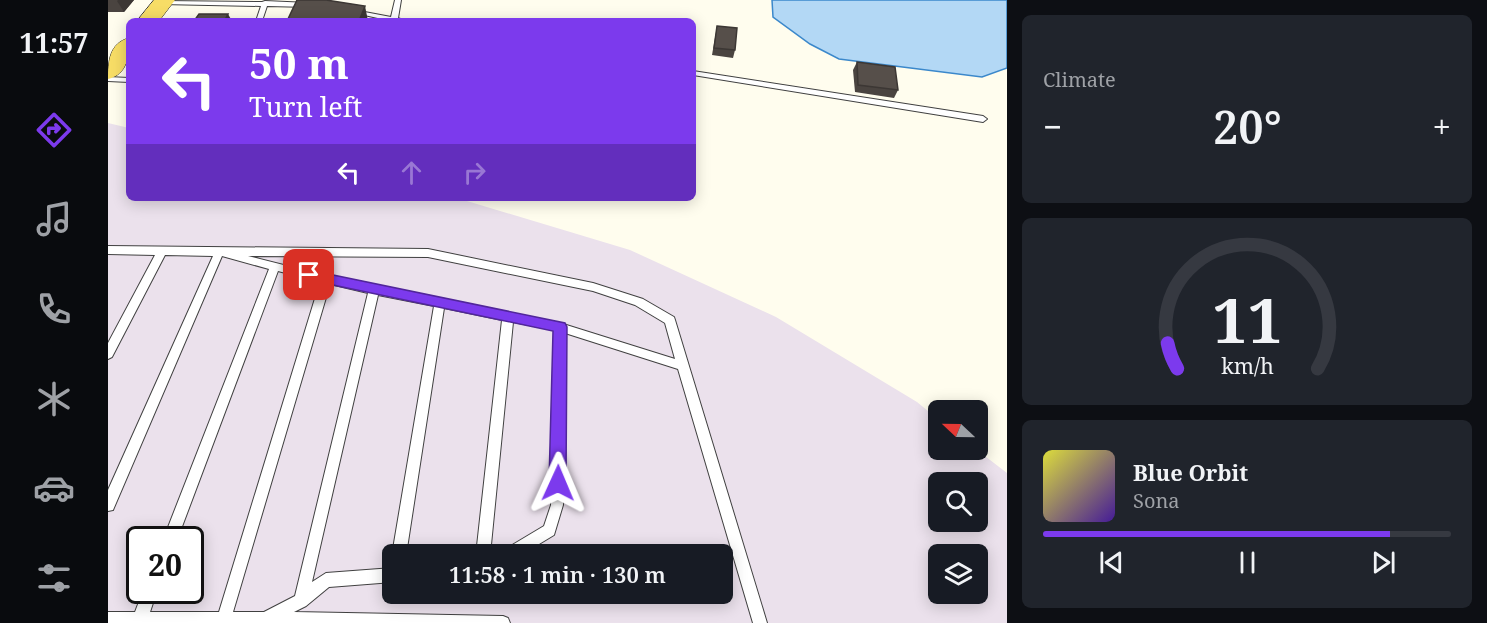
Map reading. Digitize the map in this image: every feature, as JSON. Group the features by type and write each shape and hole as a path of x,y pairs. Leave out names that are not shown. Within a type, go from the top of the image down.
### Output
{"main road":[{"path":"150,18 164,1"},
{"path":"108,72 126,49"}],"lane":[{"path":"398,0 398,18"},
{"path":"164,1 265,3 322,7"},
{"path":"260,18 265,3"},
{"path":"343,10 387,18"},
{"path":"696,73 983,119"},
{"path":"108,80 126,80"},
{"path":"108,250 428,253 593,287 639,302 670,320 760,623"},
{"path":"108,354 162,251"},
{"path":"219,252 326,280 560,327 683,366"},
{"path":"108,505 219,252"},
{"path":"175,526 275,267"},
{"path":"224,619 326,280"},
{"path":"301,601 374,290"},
{"path":"401,544 440,303"},
{"path":"484,544 508,316"},
{"path":"526,544 549,530 557,505 560,327"},
{"path":"265,619 301,601 326,580 382,576"},
{"path":"140,619 145,604"},
{"path":"108,619 503,623"}],"shaded area":[{"path":"108,123 126,127 126,201 467,201 630,250 776,317 917,402 928,411 928,460 988,458 1007,473 1007,623 108,623"}],"water":[{"path":"772,0 1007,0 1007,68 982,77 839,59 810,44 773,17"}],"building":[{"path":"297,0 326,0 365,6 360,18 288,18"},
{"path":"199,14 228,14 226,18 196,18"},
{"path":"717,26 737,28 735,50 714,48"},
{"path":"857,62 895,67 898,90 858,85"}],"route":[{"path":"309,275 347,285 560,327 558,483"}]}
